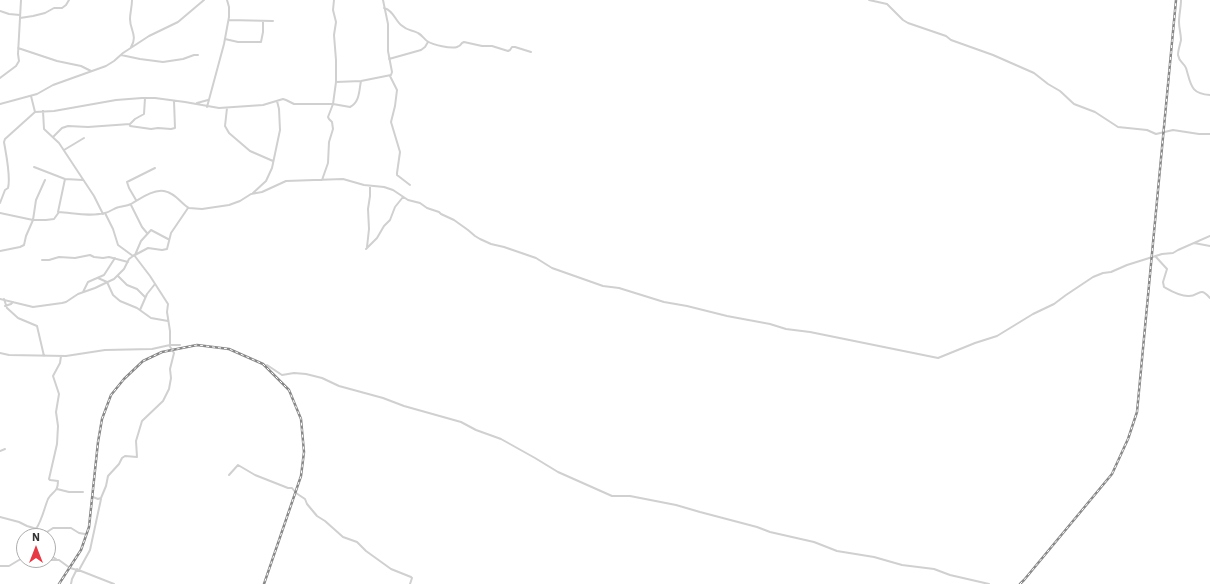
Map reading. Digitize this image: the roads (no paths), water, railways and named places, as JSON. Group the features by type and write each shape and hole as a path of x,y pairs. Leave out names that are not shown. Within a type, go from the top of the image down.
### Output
{"street":[{"path":"0,78 18,64 21,0"},
{"path":"0,11 20,17 33,16 56,8 62,8 69,0"},
{"path":"131,48 135,40 130,22 132,0"},
{"path":"0,104 31,96 53,85 110,63 156,32 178,22 204,0"},
{"path":"207,106 229,20 227,0"},
{"path":"322,180 328,163 329,142 333,129 332,122 328,118 333,104 336,82 334,35 336,22 333,10 334,0"},
{"path":"382,0 388,31 388,51 392,73 390,76 397,90 391,122 400,152 397,173 410,185"},
{"path":"869,0 888,4 903,20 908,23 946,36 951,40 993,55 1034,73 1060,91 1073,104 1095,112 1118,127 1148,130 1156,134 1173,130 1210,134"},
{"path":"1181,0 1179,20 1181,38 1178,57 1185,66 1190,82 1196,91 1201,94 1210,95"},
{"path":"384,8 390,10 398,22 404,27 410,31 419,33 428,42 440,46 458,47 464,42 482,46 492,46 508,51 512,47 515,47 531,52"},
{"path":"229,20 273,21"},
{"path":"225,40 238,42 261,42 263,21"},
{"path":"389,59 421,50 428,42"},
{"path":"18,48 57,61 81,66 91,71"},
{"path":"121,55 163,62 178,60 198,54"},
{"path":"336,82 361,82 390,76"},
{"path":"0,203 9,183 8,162 4,142 5,139 35,112 54,111 124,99 145,98 227,108 263,105 284,99 296,104 316,103 348,107 355,104 361,82"},
{"path":"31,96 35,112"},
{"path":"53,137 62,128 68,126 88,127 129,124 144,114 145,98"},
{"path":"196,104 208,100"},
{"path":"130,126 151,129 175,128 174,101"},
{"path":"58,212 84,214 104,213 117,207 130,205 136,200 156,192 164,191 177,197 188,208 202,209 229,206 240,201 266,181 270,175 280,130 280,109 277,101"},
{"path":"227,108 225,126 229,133 250,151 273,162"},
{"path":"43,111 43,127 64,150 94,196 113,229 118,245 134,255 153,280 168,304 167,312 170,331 169,345 174,353 170,369 171,378 169,389 163,401 142,421 136,442 137,457 125,456 122,458 119,464 108,476 101,498 98,499 93,496"},
{"path":"64,150 84,138"},
{"path":"34,167 65,179 83,180"},
{"path":"136,200 127,182 155,168"},
{"path":"0,213 33,220 51,220 58,212 65,179"},
{"path":"251,194 262,192 283,182 343,179 360,185 389,188 408,200 420,203 427,208 439,212 454,220 474,236 488,243 536,258 552,268 603,286 619,288 664,302 770,324 786,329 810,332 938,358 997,336 1033,314 1054,304 1093,277 1162,254 1172,253 1210,236"},
{"path":"0,251 23,246 33,220 36,200 44,180"},
{"path":"370,186 368,209 369,229 366,248 377,238 384,226 390,220 395,207 403,197"},
{"path":"130,205 147,233"},
{"path":"0,299 37,307 64,302 107,282 118,276 130,258 134,255 150,248 165,250 168,247 171,233 188,208"},
{"path":"134,255 140,241 150,230 153,230 169,240"},
{"path":"1192,243 1210,246"},
{"path":"42,260 49,260 59,257 75,258 88,255 93,257 115,258 128,262"},
{"path":"1156,257 1167,269 1163,282 1164,287 1176,294 1188,296 1192,296 1199,292 1205,292 1210,298"},
{"path":"83,292 88,282 105,274 115,258"},
{"path":"118,276 127,285 137,289 145,297"},
{"path":"98,278 107,282 113,295 118,300 140,310 151,318 168,321"},
{"path":"140,310 145,297 155,284"},
{"path":"4,300 5,306 21,320 37,326 44,356"},
{"path":"5,306 14,302"},
{"path":"0,353 61,356 105,350 180,345"},
{"path":"36,528 49,498 57,489 58,481 49,479 56,446 58,426 56,412 59,394 53,376 60,363 61,356"},
{"path":"267,365 284,375 294,373 322,378 339,386 374,395 404,406 461,422 476,430 502,440 540,460 558,472 612,496 630,496 676,505 757,526 770,532 823,545 838,551 878,558 902,566 934,569 989,584"},
{"path":"0,451 5,449"},
{"path":"230,475 238,465 255,475 288,488 292,488 296,494 305,499 307,504 318,517 325,521 341,536 348,540 357,542 366,551 391,569 411,577 410,584"},
{"path":"57,489 69,492 83,492"},
{"path":"71,584 90,550 101,499"},
{"path":"0,517 19,522 33,528"},
{"path":"56,528 72,528 79,533 86,534"},
{"path":"56,559 70,568 114,584"},
{"path":"0,566 9,566 16,561"}],"railway":[{"path":"1020,584 1112,474 1128,439 1137,412 1176,0"},
{"path":"59,584 81,550 89,527 98,442 102,419 111,395 124,379 143,361 162,352 197,345 229,349 263,364 289,390 301,419 304,452 301,476 264,584"}]}
